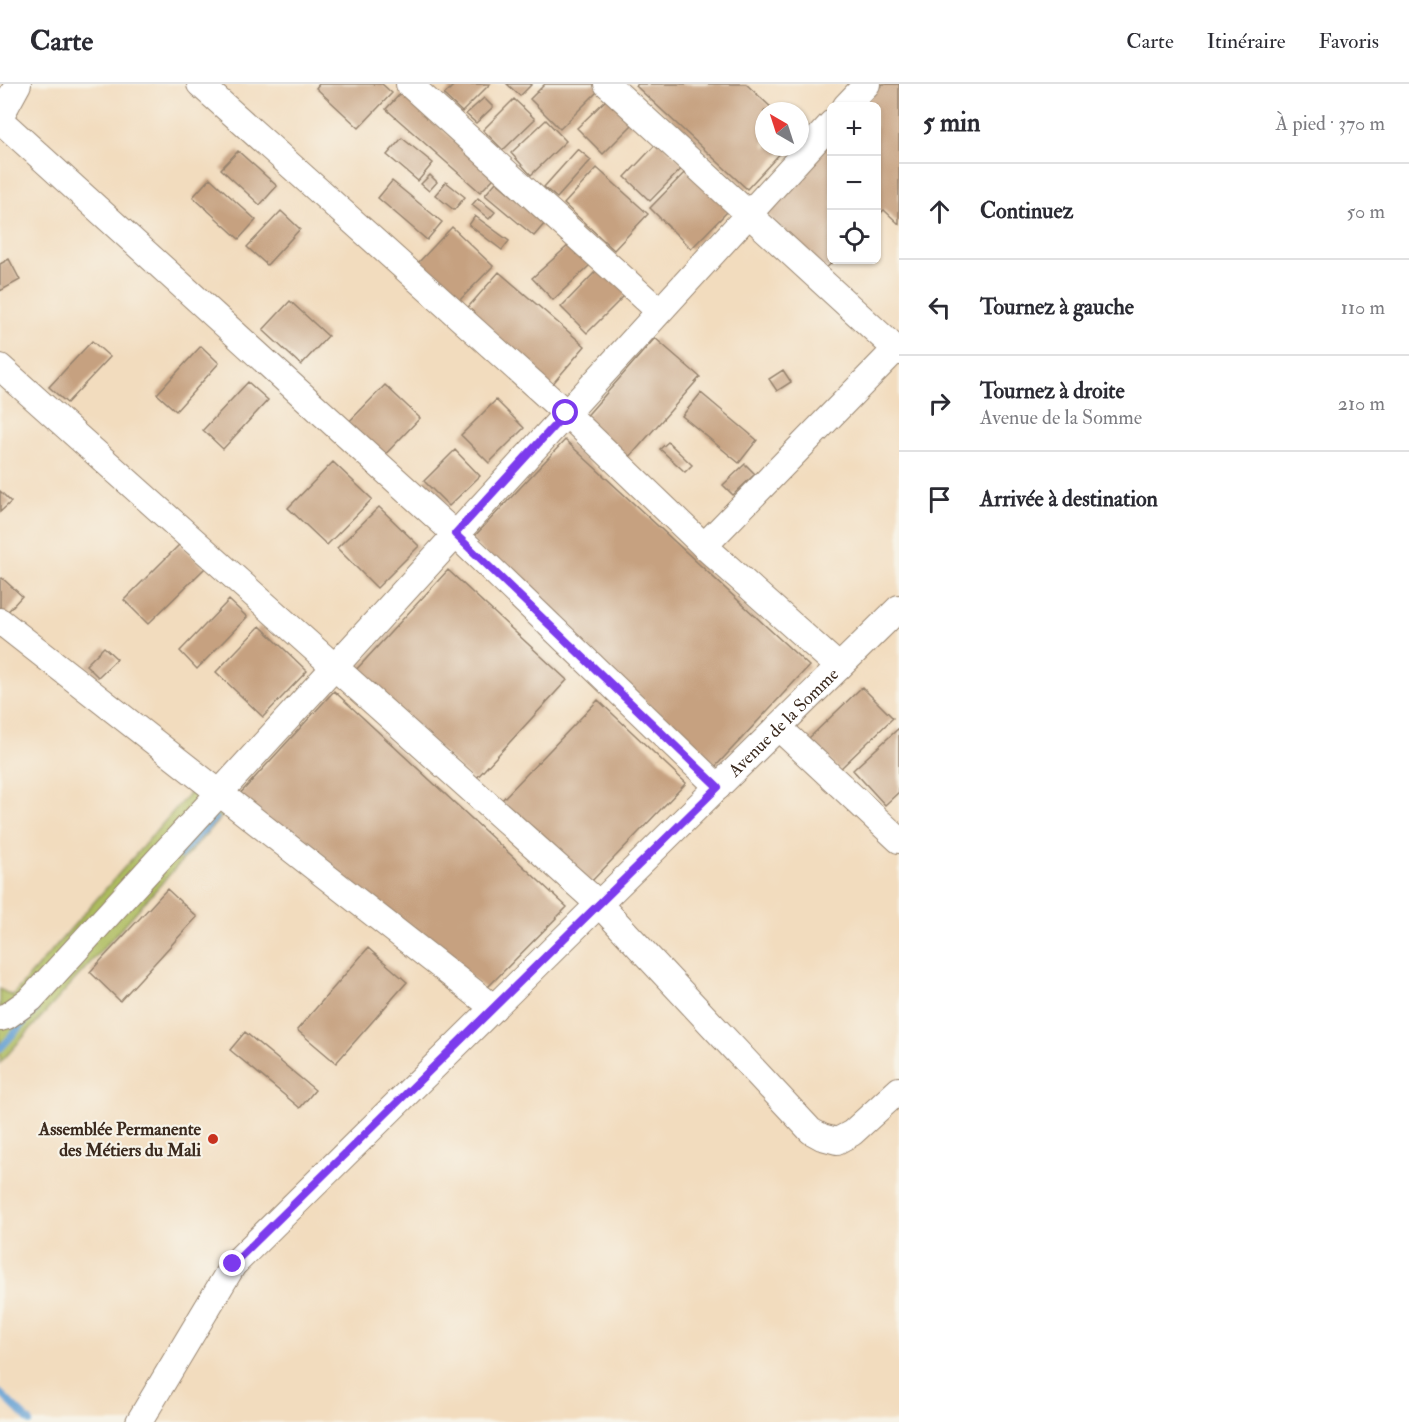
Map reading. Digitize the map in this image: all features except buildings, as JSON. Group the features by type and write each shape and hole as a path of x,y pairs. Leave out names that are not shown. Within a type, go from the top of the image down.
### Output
{"street":[{"path":"18,84 0,118 455,534 718,787"},
{"path":"200,84 566,413 704,546 839,667"},
{"path":"409,84 659,311"},
{"path":"607,84 897,351 704,546"},
{"path":"850,102 866,84"},
{"path":"0,1018 7,1016 31,999 827,127"},
{"path":"0,367 599,904 811,1131 837,1141 852,1133 899,1090"},
{"name":"Avenue de la Somme","path":"139,1422 233,1264 899,608"},
{"path":"0,621 494,1008"},
{"path":"778,728 899,840"}],"green space":[{"path":"192,790 224,814 0,1063 0,989 12,996"}],"waterway":[{"path":"180,855 215,818"},
{"path":"0,1049 35,1010"},
{"path":"0,1393 30,1422"}],"place":[{"name":"Assemblée Permanente des Métiers du Mali","path":"213,1139"}],"route":[{"path":"233,1264 718,787 455,534 566,413"}]}
